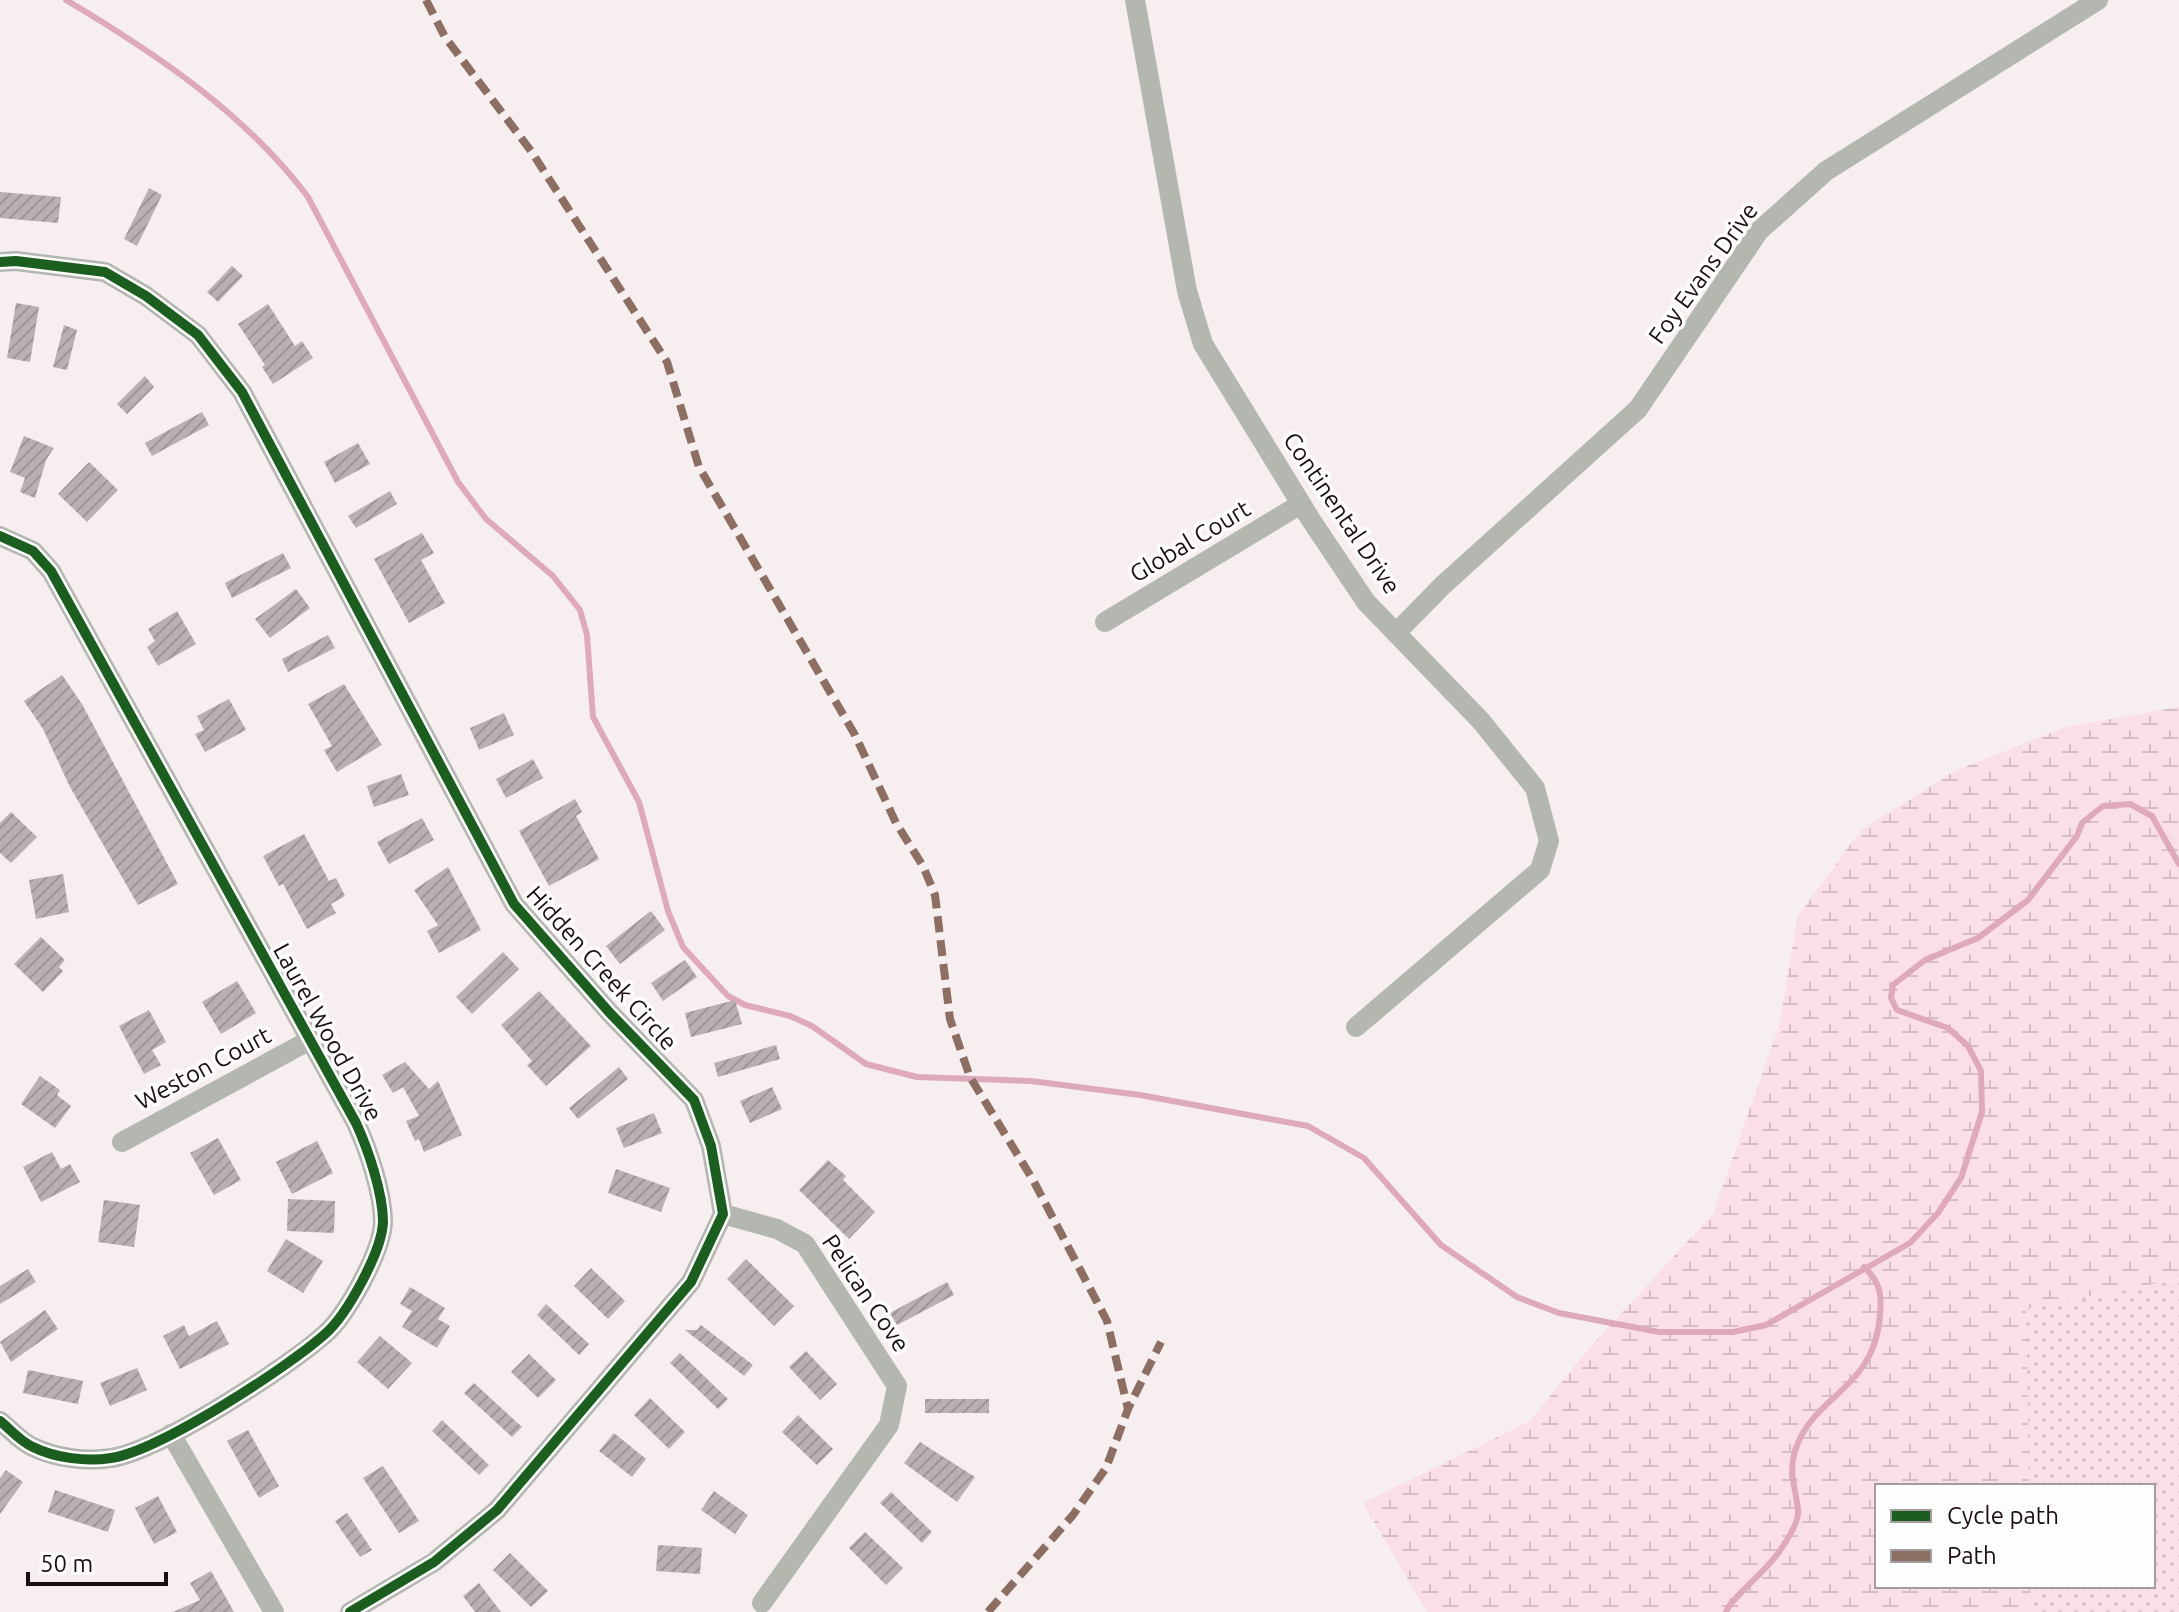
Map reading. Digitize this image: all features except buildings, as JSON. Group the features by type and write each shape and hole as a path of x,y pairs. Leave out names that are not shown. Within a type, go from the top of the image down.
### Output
{"street":[{"name":"Continental Drive","path":"1135,0 1187,291 1203,344 1301,504 1366,602 1481,721 1535,788 1549,841 1540,870 1356,1027"},
{"name":"Foy Evans Drive","path":"1396,633 1442,586 1638,409 1759,231 1788,203 1826,171 2098,0"},
{"name":"Hidden Creek Circle","path":"0,262 16,261 105,272 198,335 222,365 242,392 514,904 609,1012 694,1100 711,1146 723,1214"},
{"name":"Global Court","path":"1105,622 1301,504"},
{"name":"Laurel Wood Drive","path":"0,536 33,551 51,571 368,1149 383,1223 354,1300 326,1334 154,1445 111,1458 77,1459 32,1447 0,1421"},
{"name":"Weston Court","path":"122,1142 310,1040"},
{"name":"Pelican Cove","path":"723,1214 777,1229 805,1244 897,1386 889,1425 762,1603"},
{"path":"350,1612 434,1562 497,1510 691,1282 723,1214"},
{"path":"171,1434 274,1612"}],"green space":[{"path":"2179,707 2179,1279 2026,1309 2029,1484 1875,1484 1875,1588 2030,1588 2031,1612 1427,1612 1363,1503 1530,1421 1584,1354 1713,1214 1779,1026 1798,916 1861,830 1955,771 2065,727"},
{"path":"2179,1280 2179,1612 2030,1612 2029,1588 2155,1588 2155,1484 2026,1484 2026,1309"}],"waterway":[{"path":"66,0 197,87 256,138 283,167 308,197 458,482 486,519 553,576 580,610 587,635 593,717 639,802 668,911 683,947 728,996 745,1005 790,1016 812,1026 866,1064 917,1077 1031,1081 1140,1095 1308,1126 1364,1158 1441,1245 1517,1297 1559,1313 1659,1332 1733,1332 1766,1325 1910,1243 1938,1213 1961,1178 1982,1112 1981,1071 1968,1046 1948,1028 1897,1010 1891,998 1893,985 1925,960 1978,938 2028,900 2077,836 2082,823 2103,806 2130,804 2152,816 2179,864"},
{"path":"1726,1612 1775,1557 1795,1525 1798,1510 1792,1467 1804,1432 1867,1361 1875,1341 1880,1295 1877,1283 1864,1267"}],"marked path":[{"path":"426,0 445,37 531,151 667,362 699,467 855,735 896,823 923,866 935,895 950,1019 970,1077 1033,1180 1107,1321 1128,1409"},
{"path":"988,1612 1073,1515 1106,1468 1128,1409 1161,1342"}],"cycle path":[{"path":"0,262 16,261 105,272 146,296 198,335 242,392 514,904 609,1012 694,1100 711,1146 723,1214 691,1282 497,1510 434,1562 350,1612"},
{"path":"0,536 33,551 51,571 356,1123 374,1171 383,1222 370,1265 353,1298 334,1325 282,1367 190,1425 132,1452 92,1460 42,1451 24,1442 0,1421"}]}
